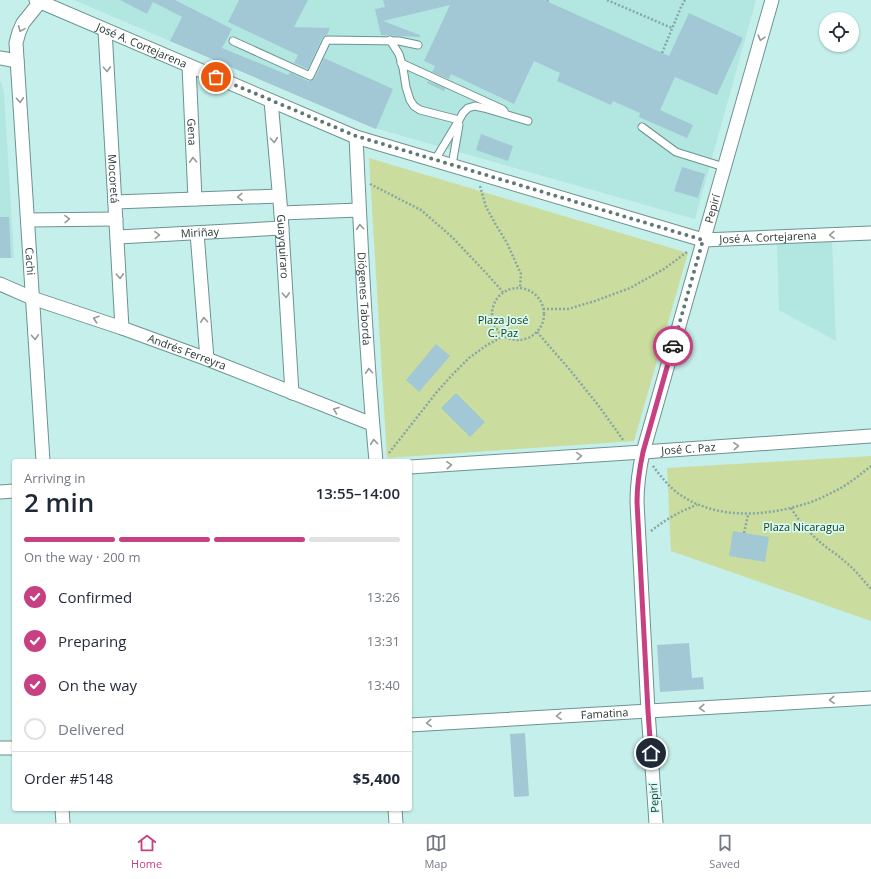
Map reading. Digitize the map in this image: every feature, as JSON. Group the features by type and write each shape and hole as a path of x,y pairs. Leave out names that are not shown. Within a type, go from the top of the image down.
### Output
{"street":[{"name":"Pepirí","path":"656,823 648,711 639,542 637,485 639,469 638,453 703,240 772,0"},
{"name":"José A. Cortejarena","path":"38,1 356,136 703,240 871,233"},
{"name":"Cachi","path":"38,1 23,23 16,43 43,459"},
{"name":"Mocoretá","path":"104,30 118,237 122,328"},
{"path":"0,58 18,61"},
{"name":"Gena","path":"189,66 195,199"},
{"name":"Guayquiraro","path":"271,101 281,213 292,393"},
{"name":"Diógenes Taborda","path":"356,136 372,424 381,459"},
{"path":"115,202 279,196"},
{"path":"281,213 359,210"},
{"path":"28,220 116,219"},
{"name":"Miriñay","path":"118,237 282,228"},
{"path":"197,233 207,359"},
{"name":"Andrés Ferreyra","path":"0,284 32,298 122,328 207,359 372,424"},
{"name":"José C. Paz","path":"412,467 638,453 871,436"},
{"path":"0,492 12,492"},
{"name":"Famatina","path":"412,724 871,698"},
{"path":"0,748 12,748"},
{"path":"62,811 62,823"},
{"path":"395,811 396,823"}],"lane":[{"path":"233,41 310,76 327,40 390,40 418,45"},
{"path":"390,40 399,54 410,100 414,106 420,110 460,120"},
{"path":"401,63 502,109 509,115"},
{"path":"435,160 463,113 468,108 475,106 528,121"},
{"path":"452,165 460,120"},
{"path":"642,127 676,152 724,167"}],"path":[{"path":"607,0 672,28"},
{"path":"662,53 685,0"},
{"path":"478,173 479,185 486,207 507,243 520,274 520,288"},
{"path":"358,177 421,210 452,237 503,292"},
{"path":"543,309 568,309 630,288 664,269 703,240"},
{"path":"520,288 535,294 540,301 544,317 537,332 522,340 514,340 505,337 498,332 493,324 491,315 492,306 503,292 520,288"},
{"path":"537,332 638,453 681,496 697,505 717,511 748,515 791,508 806,504 840,488 871,466"},
{"path":"381,459 436,393 469,358 487,345 504,336"},
{"path":"639,542 665,520 685,509 697,505"},
{"path":"791,508 811,534 844,560 871,589"},
{"path":"744,533 748,515"}],"shaded area":[{"path":"74,0 756,0 695,219 371,127"},
{"path":"0,82 4,93 14,258 0,258"},
{"path":"832,241 836,341 779,310 777,243"}],"green space":[{"name":"Plaza José C. Paz","path":"369,158 688,253 634,441 387,458"},
{"name":"Plaza Nicaragua","path":"871,456 871,621 671,551 667,468"}],"building":[{"path":"120,0 175,0 232,29 222,48 288,75 290,72 308,81 313,80 324,58 393,89 376,129 170,41 182,17 153,2 147,14"},
{"path":"239,0 308,0 294,27 330,28 327,35 322,38 308,69 294,63 298,55 228,22"},
{"path":"383,0 544,0 669,56 689,13 743,38 717,95 675,77 660,110 693,125 687,138 639,117 640,113 613,101 611,105 557,81 560,73 534,61 514,104 451,74 449,79 432,72 435,66 424,61 450,5 383,21 420,35 420,37 381,35 375,9 385,7"},
{"path":"428,81 445,88 444,91 427,83"},
{"path":"481,134 513,146 508,161 476,150"},
{"path":"682,167 705,174 698,198 674,191"},
{"path":"0,217 9,217 11,258 0,258"},
{"path":"436,344 450,356 419,392 406,380"},
{"path":"456,393 485,422 470,437 441,408"},
{"path":"733,531 769,537 765,562 729,556"},
{"path":"689,643 692,678 703,677 704,689 660,692 657,645"},
{"path":"525,733 529,796 514,797 510,734"}],"way so far":[{"path":"216,77 356,136 703,240 673,346"}],"route":[{"path":"651,753 637,485 643,452 673,346"}]}
